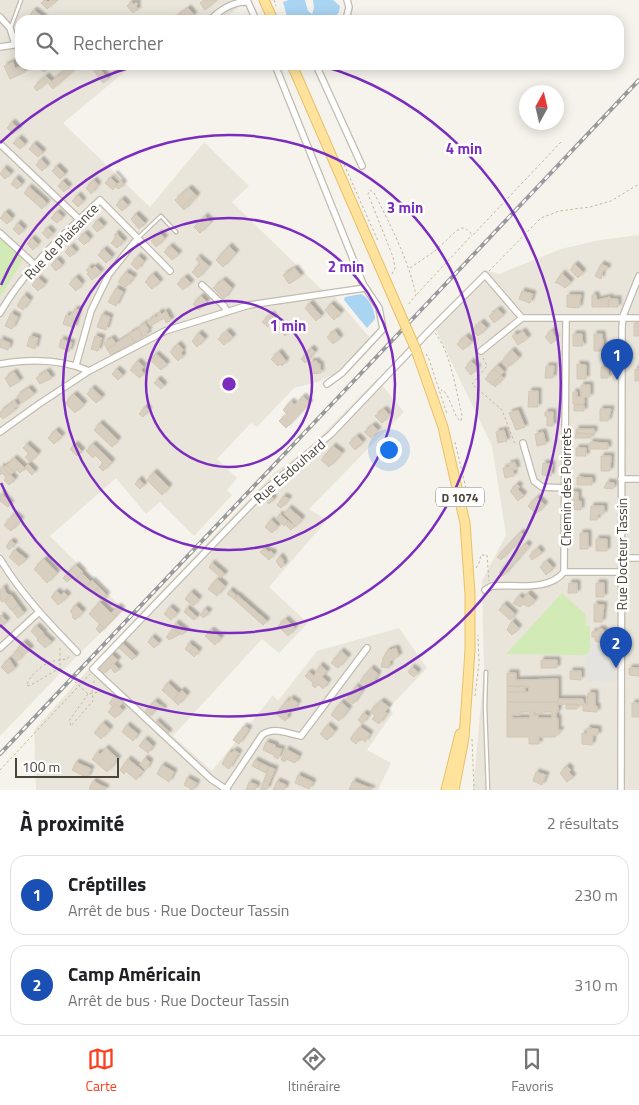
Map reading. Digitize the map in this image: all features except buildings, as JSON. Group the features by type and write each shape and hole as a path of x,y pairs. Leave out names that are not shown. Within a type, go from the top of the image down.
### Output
{"main road":[{"path":"264,0 271,15"},
{"name":"D 1074","path":"294,70 401,310 443,427 465,523 470,594 470,640 464,738 454,790"},
{"name":"D 1074","path":"446,790 465,714"}],"street":[{"path":"347,0 350,8 348,15"},
{"path":"216,15 226,7 242,2 248,2 254,15"},
{"path":"0,18 10,28 15,38"},
{"path":"0,47 15,44"},
{"path":"277,70 365,288 379,308 383,329 342,372 326,384"},
{"path":"318,70 362,166"},
{"path":"0,144 79,219"},
{"name":"Rue de Plaisance","path":"0,313 13,292 36,265 79,219 100,200 170,271"},
{"path":"0,233 36,265"},
{"path":"76,365 95,304 109,274 137,239"},
{"path":"485,275 522,318"},
{"name":"Rue Esdouhard","path":"93,669 264,491 331,434 485,275"},
{"name":"Rue Docteur Tassin","path":"621,790 622,318 639,276"},
{"path":"202,285 228,312"},
{"path":"0,432 89,371 164,331 249,305 365,288"},
{"path":"481,351 522,318 639,318"},
{"name":"Chemin des Poirrets","path":"564,572 566,319"},
{"path":"0,364 26,361 62,362 76,365 89,371"},
{"path":"523,443 534,481 542,487 564,488"},
{"path":"622,479 639,479"},
{"path":"621,558 639,558"},
{"path":"0,559 10,576 39,612 75,650"},
{"path":"487,588 544,584 556,580 564,572 621,572"},
{"path":"0,648 39,612"},
{"path":"93,669 211,779 226,790 262,735 268,731 281,731 301,736 367,648"}],"lane":[{"path":"17,15 21,0"},
{"path":"10,28 15,19"},
{"path":"137,239 161,216 176,232"},
{"path":"486,672 485,707 488,790"}],"path":[{"path":"401,310 561,142"},
{"path":"485,275 541,218 559,211 590,207 611,201 639,184"},
{"path":"392,274 395,264 368,194 370,190 374,193 389,223 409,268 416,296"},
{"path":"409,268 435,251 456,231 465,228 473,235"},
{"path":"431,329 441,341 448,361 462,420 457,418 446,393 440,390"},
{"path":"481,351 486,366 472,384 502,410 515,444 523,443"},
{"path":"476,568 480,563 481,555 486,555 487,588"},
{"path":"60,648 60,668 88,694"},
{"path":"60,668 27,686 28,680 45,665 68,658 75,650"},
{"path":"0,770 93,669"},
{"path":"98,674 94,680 92,693 93,697 91,704 83,710 71,726 69,721 88,694 92,693 104,691"},
{"path":"472,734 474,790"}],"shaded area":[{"path":"0,0 233,0 238,8 229,15 15,15 15,70 127,70 63,123 150,207 204,142 249,186 232,202 321,289 330,291 370,338 335,374 317,382 294,388 257,427 251,423 217,459 237,478 227,490 232,495 194,536 160,502 146,514 116,478 50,536 124,610 0,736"},
{"path":"639,235 639,790 473,790 484,672 482,581 506,535 492,446 432,322 485,270 499,274 561,249 600,240"},
{"path":"377,379 404,412 309,509 327,520 269,587 308,623 279,653 262,639 173,736 212,771 273,695 278,701 317,651 399,628 427,668 388,709 393,713 367,750 391,763 378,790 36,790 34,730 123,631 274,473 310,447"},
{"path":"590,644 617,644 617,681 587,682 586,655 590,651"}],"green space":[{"path":"0,237 24,258 0,297"},
{"path":"562,593 585,614 586,626 590,626 590,651 586,655 506,654"}],"water":[{"path":"305,0 308,11 312,14 314,8 313,0 333,0 340,6 337,15 287,15 283,2"},
{"path":"361,294 369,301 375,316 375,319 367,328 344,300 345,297"}],"railway":[{"path":"0,754 639,80"}],"place":[{"name":"Créptilles","path":"617,380"},
{"name":"Camp Américain","path":"616,668"}]}
